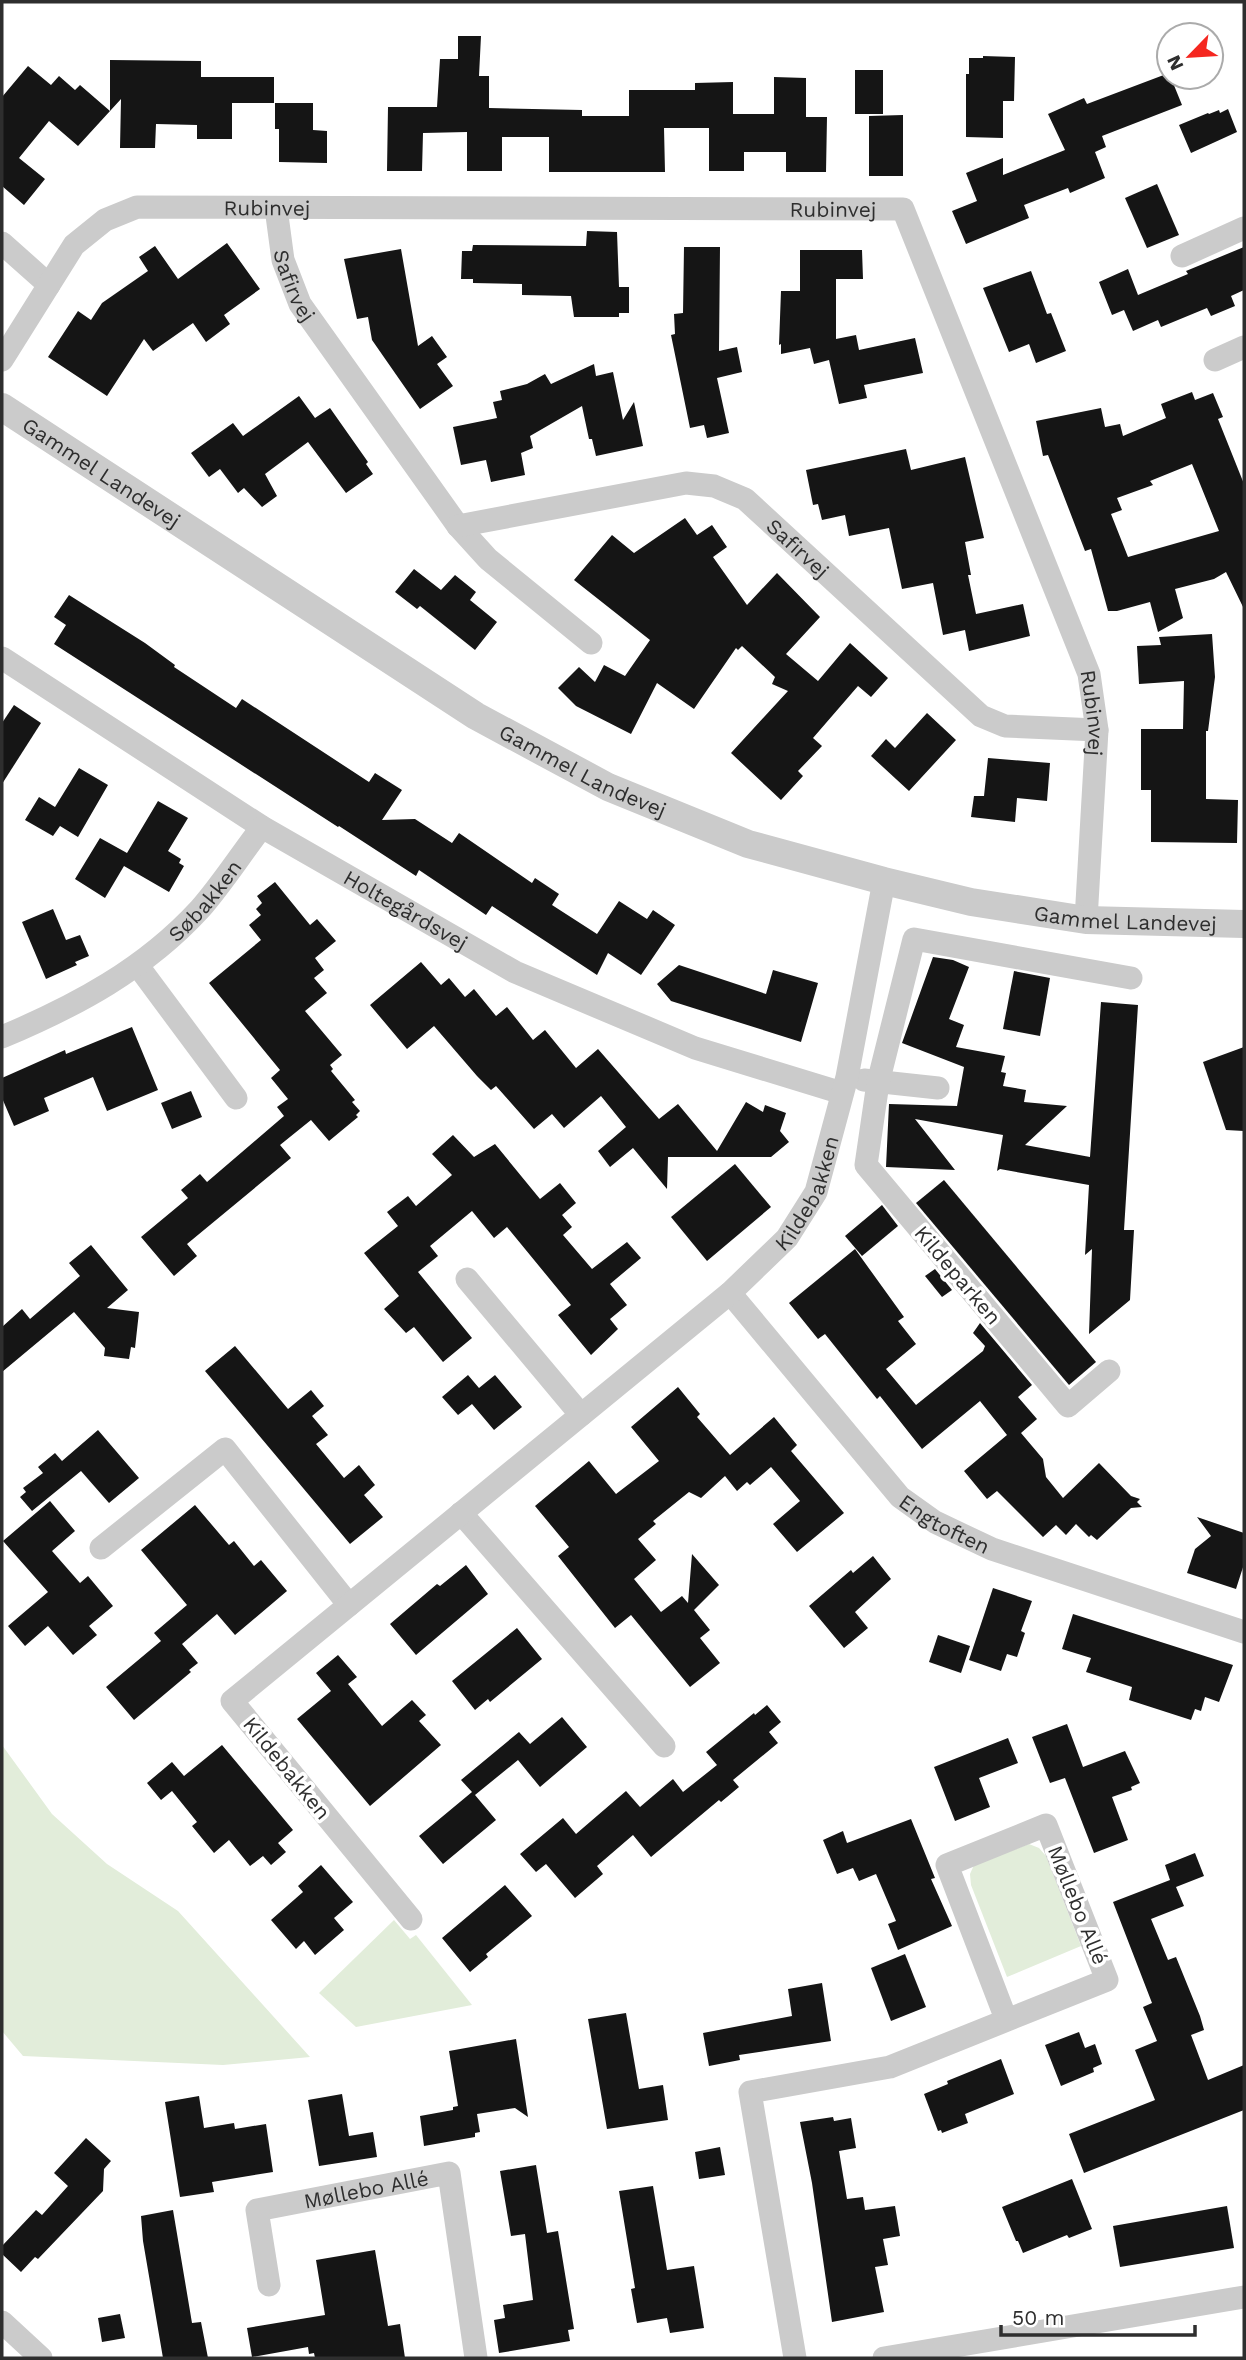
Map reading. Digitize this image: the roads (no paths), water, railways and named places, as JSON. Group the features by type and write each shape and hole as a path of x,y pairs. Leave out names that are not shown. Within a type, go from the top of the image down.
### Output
{"street":[{"name":"Rubinvej","path":"2,360 74,244 105,220 137,207 903,209 1089,674 1097,730 1086,920"},
{"name":"Safirvej","path":"276,208 283,260 300,304 458,526 488,559 591,643"},
{"path":"1182,256 1244,228"},
{"path":"2,243 48,285"},
{"path":"1215,360 1244,347"},
{"name":"Gammel Landevej","path":"2,407 476,716 608,787 735,838 884,881 971,902 1086,920 1244,924"},
{"name":"Safirvej","path":"458,526 686,483 714,486 745,499 981,716 1005,726 1097,730"},
{"name":"Holtegårdsvej","path":"2,658 262,827 515,972 695,1048 845,1085"},
{"name":"Søbakken","path":"2,1037 56,1014 138,966 200,909 262,827"},
{"name":"Kildebakken","path":"411,1919 232,1701 730,1293 787,1238 816,1192 845,1085 884,881"},
{"name":"Kildeparken","path":"1109,1371 1068,1406 866,1165 877,1083 914,939 1131,978"},
{"path":"138,966 236,1098"},
{"path":"845,1085 877,1083 938,1088"},
{"path":"467,1279 581,1415"},
{"name":"Engtoften","path":"730,1293 900,1497 935,1522 992,1549 1244,1632"},
{"path":"101,1548 225,1449 349,1605"},
{"path":"461,1513 664,1746"},
{"name":"Møllebo Allé","path":"795,2358 750,2092 890,2067 1107,1980 1046,1825 947,1865 1006,2019"},
{"name":"Møllebo Allé","path":"269,2285 257,2210 449,2173 476,2358"},
{"path":"884,2358 1244,2297"},
{"path":"2,2322 41,2358"}]}
